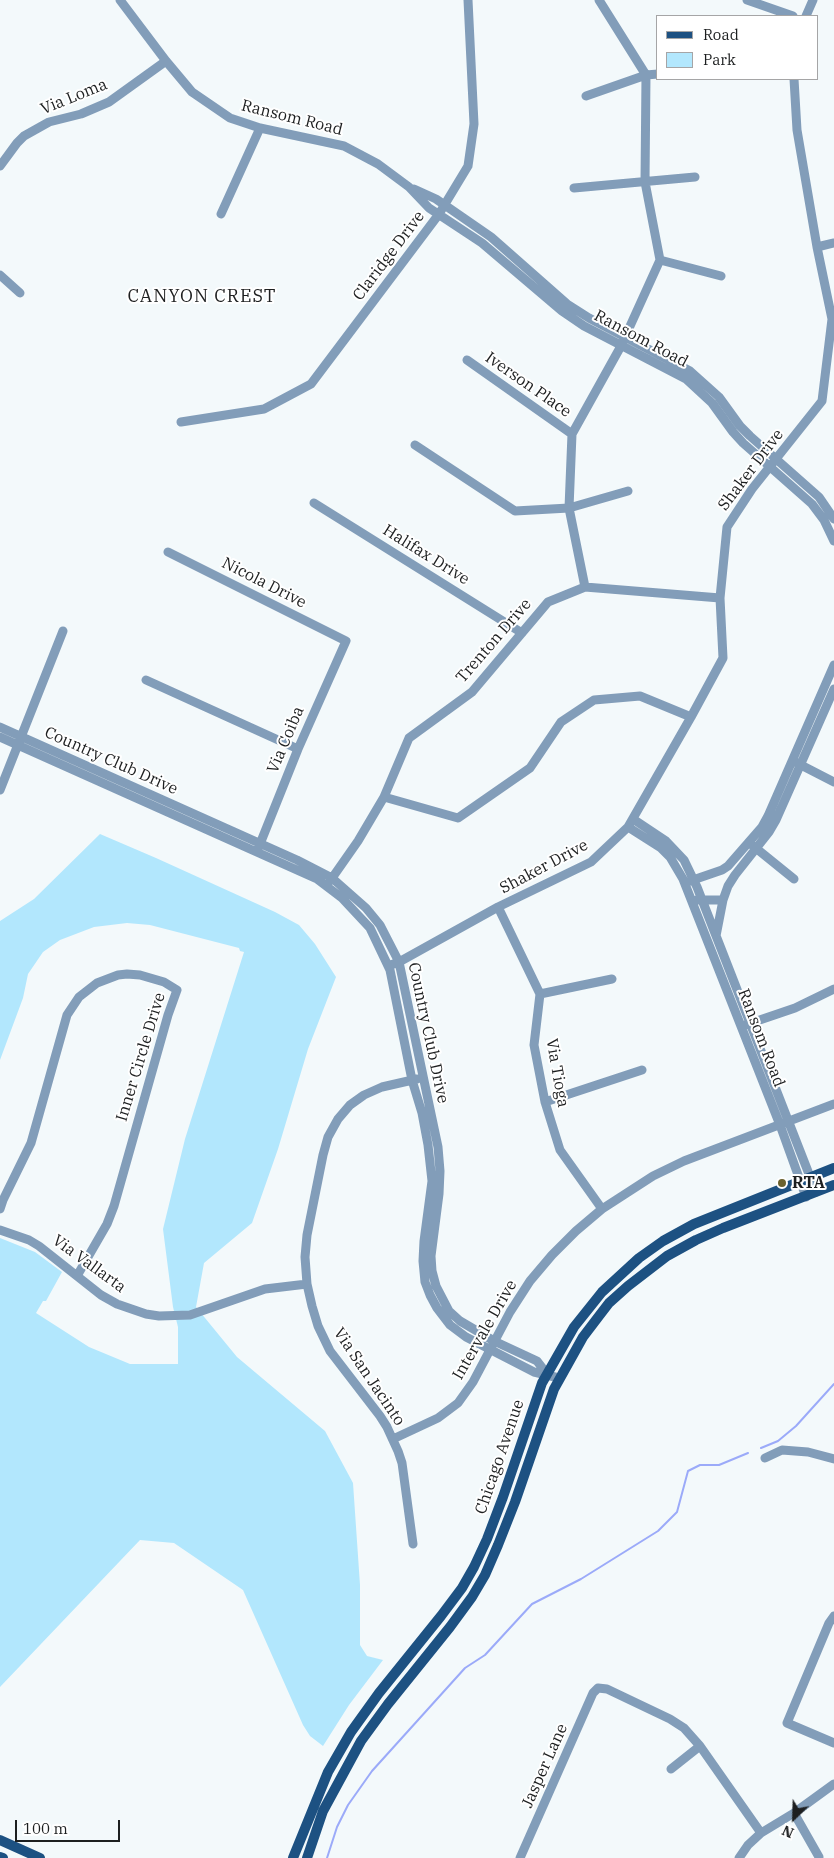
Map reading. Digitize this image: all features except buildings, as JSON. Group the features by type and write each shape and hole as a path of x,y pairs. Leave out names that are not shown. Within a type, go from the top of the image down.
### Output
{"main road":[{"name":"Chicago Avenue","path":"293,1858 328,1772 351,1732 442,1616 474,1567 503,1497 535,1403 547,1374 574,1327 602,1292 639,1258 663,1241 694,1224 834,1168"},
{"name":"Chicago Avenue","path":"308,1858 323,1811 361,1741 450,1627 485,1575 502,1537 559,1378 583,1337 609,1303 644,1272 666,1256 696,1240 834,1185"},
{"path":"0,1840 40,1858"}],"street":[{"name":"Ransom Road","path":"120,0 192,92 230,118 260,128 344,146 378,164 409,187 429,208 442,210 491,237 567,304 589,318 690,371 709,386 740,426 812,504 824,520 834,541"},
{"name":"Claridge Drive","path":"181,422 264,409 312,384 442,210 468,166 474,124 468,0"},
{"path":"747,0 790,15"},
{"path":"806,15 813,0"},
{"path":"585,587 569,508 572,434 621,346 660,260 645,182 646,75 602,1"},
{"name":"Via Loma","path":"0,166 24,136 49,122 81,114 109,102 166,61"},
{"path":"586,96 646,75 656,74"},
{"name":"Shaker Drive","path":"388,966 399,962 498,907 591,862 631,823 723,658 720,598 727,527 752,489 822,401 832,319 817,247 797,130 794,80"},
{"path":"221,214 260,128"},
{"path":"574,188 695,177"},
{"name":"Ransom Road","path":"442,210 562,311 584,326 686,379 712,403 733,432 819,497 834,519"},
{"path":"817,247 834,243"},
{"path":"660,260 720,276"},
{"path":"0,275 20,294"},
{"name":"Iverson Place","path":"467,360 572,434"},
{"path":"415,445 515,511 569,508 628,491"},
{"name":"Halifax Drive","path":"314,503 522,633"},
{"name":"Nicola Drive","path":"168,552 346,641"},
{"name":"Trenton Drive","path":"330,881 358,841 384,797 409,738 472,692 548,602 585,587 720,598"},
{"path":"0,790 64,631"},
{"name":"Via Coiba","path":"259,848 298,749 346,641"},
{"path":"723,900 702,901 688,891 695,883 728,866 769,832 776,820 834,665"},
{"path":"146,680 298,749"},
{"path":"796,763 834,689"},
{"path":"384,797 458,818 530,768 561,722 594,700 640,696 691,717"},
{"name":"Country Club Drive","path":"0,728 20,741 330,881 366,908 380,925 399,962 438,1148 439,1194 432,1240 432,1271 440,1297 449,1311 466,1325 494,1341 537,1361 547,1374"},
{"name":"Country Club Drive","path":"0,737 20,741"},
{"path":"796,763 834,782"},
{"name":"Ransom Road","path":"631,823 666,841 684,860 695,883 750,1023 784,1123 806,1196"},
{"name":"Ransom Road","path":"631,823 661,848 673,862 688,891 740,1026 816,1192"},
{"path":"752,845 794,879"},
{"path":"716,936 723,900 734,875 752,845"},
{"name":"Country Club Drive","path":"330,881 370,928 388,966 396,993 412,1080 422,1113 432,1166 432,1181 424,1241 425,1282 437,1308 450,1325 466,1337 534,1372 559,1378"},
{"path":"498,907 540,994 612,979"},
{"name":"Inner Circle Drive","path":"0,1209 31,1143 67,1015 79,997 98,983 118,975 127,974 140,975 164,982 177,990 168,1015 114,1206 107,1224 77,1276"},
{"path":"740,1026 795,1008 834,989"},
{"name":"Via Tioga","path":"540,994 534,1045 546,1102 560,1150 602,1209"},
{"path":"546,1102 642,1070"},
{"name":"Via San Jacinto","path":"413,1544 402,1463 393,1439 380,1416 330,1351 318,1326 312,1306 307,1284 305,1257 307,1235 328,1138 338,1118 364,1094 382,1087 422,1078"},
{"name":"Intervale Drive","path":"393,1439 438,1418 458,1402 473,1382 510,1312 530,1281 570,1237 602,1209 653,1176 676,1165 834,1104"},
{"name":"Via Vallarta","path":"0,1230 29,1240 39,1246 101,1295 117,1304 146,1314 160,1316 190,1315 265,1289 307,1284"},
{"path":"765,1458 782,1450 808,1452 834,1459"},
{"path":"834,1616 828,1623 787,1723 834,1743"},
{"name":"Jasper Lane","path":"520,1858 593,1693 598,1688 607,1689 670,1719 684,1728 700,1746"},
{"path":"671,1769 700,1746 761,1833"},
{"path":"739,1858 748,1845 761,1833 794,1813 834,1784"},
{"path":"794,1813 819,1857"}],"green space":[{"path":"100,834 275,912 299,925 315,944 336,977 308,1049 278,1149 252,1223 204,1263 196,1307 237,1357 325,1431 353,1483 360,1585 360,1645 367,1656 383,1660 349,1705 323,1746 310,1736 303,1725 243,1590 174,1543 140,1540 0,1687 0,1238 35,1252 62,1272 46,1301 43,1301 36,1313 89,1347 130,1364 178,1364 178,1327 173,1307 163,1229 185,1139 244,952 240,951 239,948 150,925 127,923 94,927 60,940 43,952 28,974 23,998 0,1060 0,921 34,899"}],"waterway":[{"path":"761,1448 778,1441 796,1426 834,1384"},
{"path":"327,1858 337,1827 348,1805 372,1771 465,1668 485,1655 532,1604 581,1579 658,1531 677,1512 688,1471 700,1465 719,1465 748,1453"}],"place":[{"name":"RTA","path":"782,1183"}],"district":[{"name":"CANYON CREST","path":"202,297"}]}
